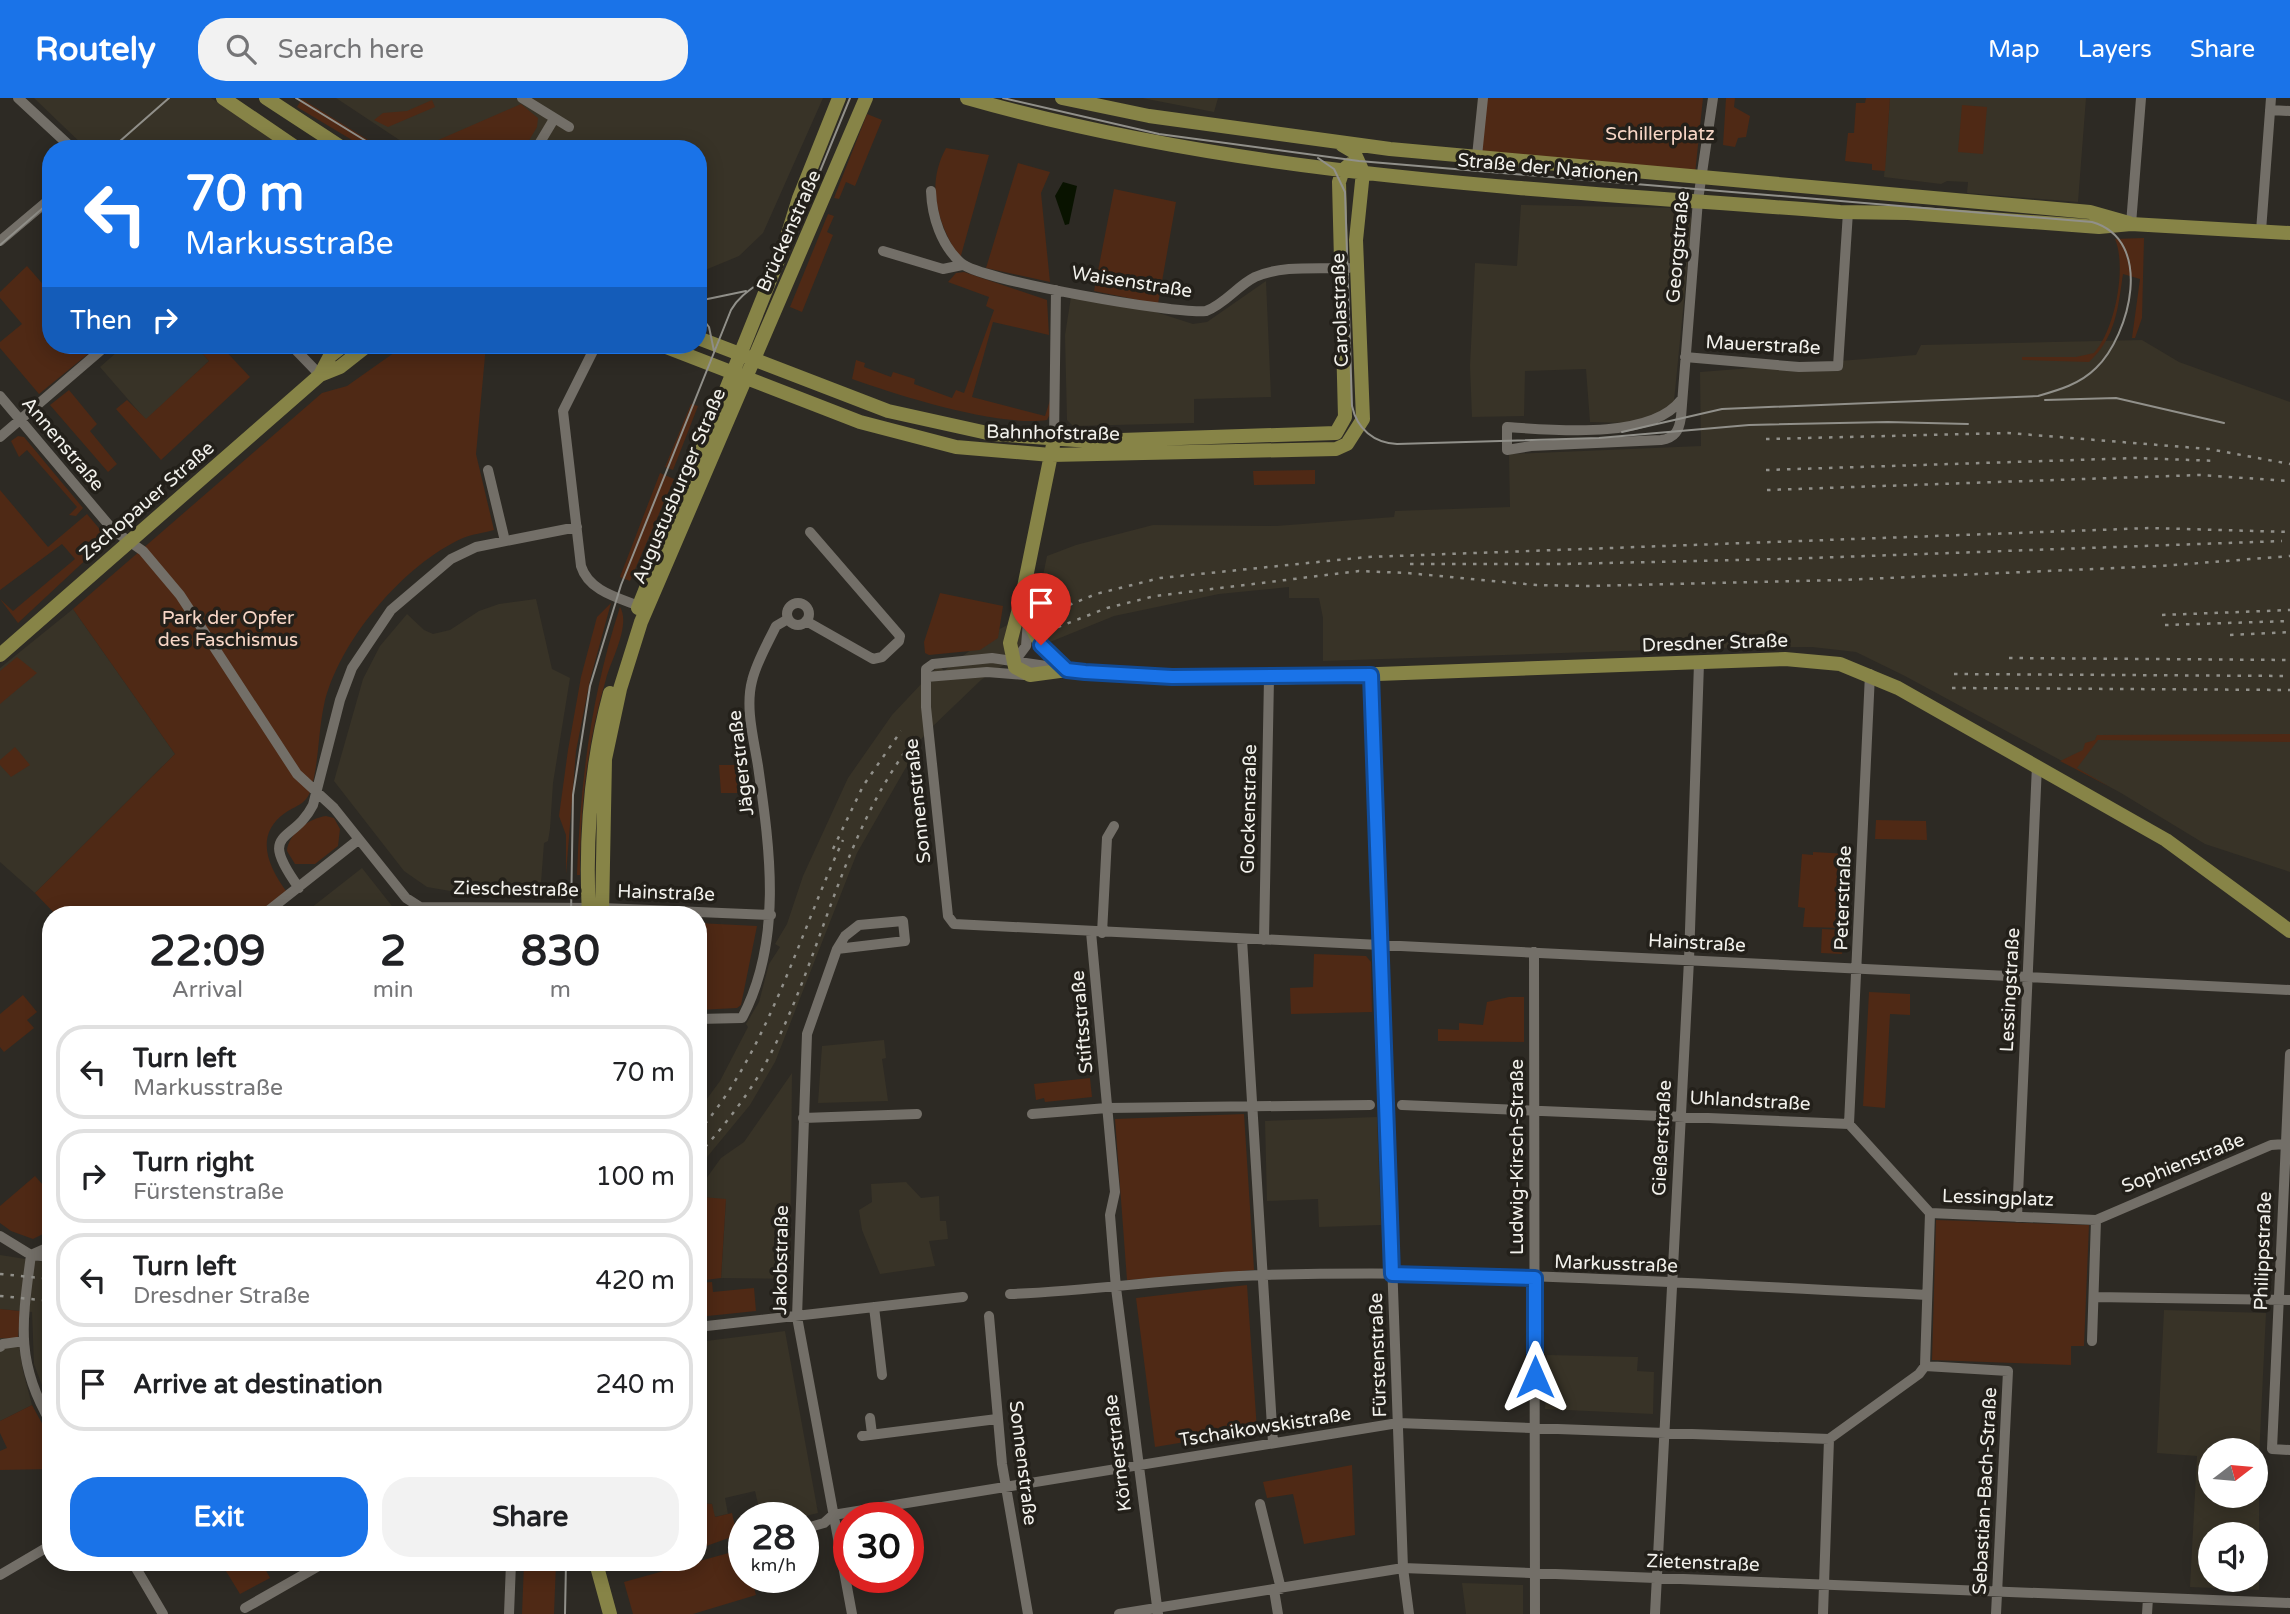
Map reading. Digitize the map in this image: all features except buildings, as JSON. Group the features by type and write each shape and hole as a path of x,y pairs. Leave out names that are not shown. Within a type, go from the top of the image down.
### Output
{"main road":[{"path":"223,98 285,140"},
{"path":"266,98 330,140"},
{"name":"Brückenstraße","path":"731,374 785,243 799,198 839,98"},
{"name":"Brückenstraße","path":"746,379 866,98"},
{"name":"Straße der Nationen","path":"967,98 1119,136 1207,152 1343,170 1361,165 1698,200 1847,212 1925,214 2090,227 2131,224 2290,233"},
{"name":"Straße der Nationen","path":"1062,98 1149,116 1390,149 2090,212 2131,224"},
{"path":"1334,142 1348,147 1361,165 1390,149"},
{"name":"Carolastraße","path":"1336,433 1345,416 1350,268 1356,240 1361,165"},
{"name":"Carolastraße","path":"1336,449 1347,444 1363,419 1350,268 1339,181 1343,170"},
{"name":"Bahnhofstraße","path":"707,342 913,418 992,434 1090,442 1336,433"},
{"name":"Zschopauer Straße","path":"320,375 333,354"},
{"name":"Zschopauer Straße","path":"0,655 320,375 340,367 357,354"},
{"name":"Bahnhofstraße","path":"683,354 860,422 956,447 1051,455 1336,449"},
{"name":"Augustusburger Straße","path":"595,906 605,759 620,689 643,607 731,374"},
{"name":"Augustusburger Straße","path":"643,607 746,379"},
{"name":"Waisenstraße","path":"1014,661 1011,634 1023,597 1054,440"},
{"name":"Waisenstraße","path":"1023,597 1028,621"},
{"path":"1028,621 1044,650 1067,670"},
{"name":"Dresdner Straße","path":"1014,661 1018,670 1030,675 1067,670 1172,677 1269,678 1805,660 1840,664 1870,674 2037,765 2166,840 2290,930"},
{"path":"598,1571 610,1614"}],"street":[{"path":"18,98 63,140"},
{"path":"522,98 569,127"},
{"path":"1477,156 1483,98"},
{"name":"Georgstraße","path":"1681,400 1698,200 1713,98"},
{"path":"2131,224 2141,98"},
{"path":"2261,231 2270,104 2290,111"},
{"path":"541,140 554,119"},
{"path":"931,191 936,225 950,251 962,265"},
{"path":"0,241 42,206"},
{"name":"Mauerstraße","path":"1685,358 1799,367 1838,366 1847,212"},
{"name":"Waisenstraße","path":"883,251 943,269 962,265 1056,290 1144,307 1195,312 1215,307 1252,278 1266,273 1350,268"},
{"name":"Waisenstraße","path":"1054,440 1056,290"},
{"path":"0,437 97,354"},
{"path":"300,354 320,375"},
{"path":"299,887 282,864 280,845 283,836 308,814 352,668 386,615 451,559 476,547 577,527 563,411 592,354"},
{"name":"Annenstraße","path":"0,396 113,530 130,542"},
{"path":"1681,400 1679,426 1670,438 1507,450 1507,427 1540,429 1633,425 1657,420 1670,412 1681,400"},
{"path":"488,470 505,541"},
{"name":"Augustusburger Straße","path":"577,527 584,576 594,586 643,607"},
{"path":"788,619 796,625 806,621 873,659 882,657 900,641 895,631 810,532"},
{"path":"130,542 143,551 180,595 297,774 334,808 406,898 418,906"},
{"name":"Jägerstraße","path":"707,1019 743,1018 753,998 771,915 769,860 752,724 751,683 772,632 776,625 788,619 790,606 800,603 808,609 806,621"},
{"name":"Waisenstraße","path":"1014,661 1026,646 1028,621"},
{"name":"Dresdner Straße","path":"926,677 926,670 933,664 992,658 1067,670"},
{"path":"992,672 1014,661"},
{"name":"Gießerstraße","path":"1655,1614 1689,960 1699,663"},
{"path":"926,677 992,672 1030,675"},
{"name":"Peterstraße","path":"1849,1124 1870,674"},
{"name":"Fürstenstraße","path":"1371,675 1403,1569 1409,1614"},
{"name":"Sonnenstraße","path":"926,677 928,733 950,921"},
{"name":"Glockenstraße","path":"1264,940 1269,678"},
{"name":"Lessingstraße","path":"2017,1217 2037,765"},
{"path":"1097,933 1107,838 1114,826"},
{"path":"275,906 358,840"},
{"name":"Hainstraße","path":"707,914 771,915"},
{"name":"Jakobstraße","path":"833,1515 797,1317 807,1034 837,949 845,936 859,925 902,921 905,941 837,949"},
{"name":"Hainstraße","path":"950,921 960,925 1097,933 2290,990"},
{"name":"Stiftsstraße","path":"1097,933 1107,1108 1115,1192 1110,1215 1116,1288"},
{"path":"1242,939 1273,1443"},
{"name":"Ludwig-Kirsch-Straße","path":"1534,952 1535,1614"},
{"name":"Philippstraße","path":"2290,1054 2285,1144 2285,1300 2272,1450 2290,1450"},
{"name":"Uhlandstraße","path":"1402,1104 1849,1124"},
{"path":"1032,1114 1107,1108 1370,1105"},
{"path":"803,1118 917,1114"},
{"path":"1849,1124 1930,1213"},
{"name":"Sophienstraße","path":"2096,1220 2271,1145 2285,1144"},
{"name":"Lessingplatz","path":"1925,1366 1930,1213 2096,1220"},
{"path":"2092,1341 2096,1220"},
{"path":"0,1237 31,1255 42,1256"},
{"path":"31,1255 42,1250"},
{"path":"31,1255 24,1341 27,1374 42,1405"},
{"name":"Markusstraße","path":"1010,1294 1262,1275 1392,1274 1927,1295"},
{"name":"Körnerstraße","path":"1116,1288 1157,1611"},
{"path":"707,1326 963,1297"},
{"path":"2094,1297 2285,1300"},
{"path":"874,1307 882,1375"},
{"name":"Sonnenstraße","path":"989,1316 1005,1487 1028,1614"},
{"path":"0,1348 3,1344 24,1341"},
{"path":"1823,1614 1829,1439 1919,1374 1925,1366"},
{"name":"Sebastian-Bach-Straße","path":"1925,1366 2008,1371 1996,1614"},
{"path":"870,1418 867,1435 997,1419"},
{"name":"Tschaikowskistraße","path":"913,1502 1398,1423 1829,1439"},
{"path":"1260,1504 1278,1589 1278,1614"},
{"name":"Tschaikowskistraße","path":"819,1524 833,1515"},
{"path":"0,1575 42,1550"},
{"name":"Zietenstraße","path":"1119,1614 1157,1611 1403,1569 2290,1603"},
{"path":"138,1571 163,1614"},
{"path":"245,1608 310,1571"},
{"path":"509,1614 511,1571"},
{"name":"Jakobstraße","path":"848,1593 852,1614"},
{"path":"2147,1614 2148,1598"}],"shaded area":[{"path":"34,98 211,98 274,140 78,140"},
{"path":"336,98 823,98 763,233 739,256 707,269 707,140 399,140"},
{"path":"1142,98 1218,98 1214,112"},
{"path":"1890,98 2086,98 2078,202 1967,193 1968,182 1947,181 1941,184 1884,177"},
{"path":"1063,182 1077,186 1069,224 1065,225 1055,196"},
{"path":"1521,205 1677,208 1689,213 1692,220 1674,401 1666,412 1627,423 1590,422 1586,369 1525,371 1524,416 1472,417 1470,366 1475,263 1517,266"},
{"path":"1266,281 1271,397 1194,399 1194,423 1073,426 1067,420 1065,335 1071,297 1140,307 1193,324 1207,322"},
{"path":"2142,340 2179,362 2290,402 2290,872 2205,844 2121,793 1856,652 1812,647 1712,648 1323,661 1323,618 1319,598 1289,598 1289,587 1219,594 1114,616 1050,642 1046,637 981,680 932,727 914,747 919,751 905,769 857,853 775,1062 750,1105 707,1157 707,1099 720,1081 759,1002 769,964 780,947 775,944 787,924 803,876 848,778 892,715 939,665 944,671 992,633 1036,610 1047,556 1076,545 1153,525 1276,526 1394,517 1395,511 1510,507 1509,454 1701,446 1700,372 1916,355 1921,345"},
{"path":"115,354 203,354 209,361 146,420 100,367"},
{"path":"536,599 552,669 570,678 553,783 550,829 548,841 544,843 540,896 456,892 427,887 404,871 334,781 363,679 380,646 407,614 424,630 433,634 450,630 479,611 499,604"},
{"path":"73,609 175,754 35,893 0,862 0,668"},
{"path":"362,868 392,906 313,906"},
{"path":"884,1040 886,1058 882,1059 888,1101 818,1103 822,1046"},
{"path":"792,1073 790,1279 721,1278 726,1200 707,1198 707,1177 721,1158 744,1142"},
{"path":"1377,1117 1381,1225 1319,1227 1318,1199 1267,1201 1265,1121"},
{"path":"906,1182 921,1198 939,1196 940,1221 946,1221 948,1239 929,1241 935,1266 880,1274 862,1230 859,1210 872,1202 871,1184"},
{"path":"0,1255 42,1262 42,1385 34,1364 32,1312 0,1309"},
{"path":"2164,1310 2266,1313 2260,1438 2198,1438 2198,1508 2259,1508 2259,1522 2198,1522 2198,1587 2190,1587 2197,1456 2157,1453"},
{"path":"785,1331 816,1502 758,1502 755,1491 725,1498 728,1514 714,1517 712,1504 707,1504 707,1341"},
{"path":"0,1338 18,1339 32,1405 0,1421"},
{"path":"1547,1355 1638,1357 1637,1371 1654,1372 1653,1414 1545,1409"},
{"path":"1462,1583 1523,1585 1523,1614 1466,1614"}],"green space":[{"name":"Schillerplatz","path":"1485,98 1703,98 1695,174 1479,152"},
{"path":"1726,98 1735,98 1734,107 1750,116 1746,137 1738,138 1735,147 1723,145"},
{"path":"1866,98 1890,98 1885,171 1872,170 1872,164 1845,161 1848,133 1854,133 1856,103 1865,103"},
{"path":"302,99 368,140 352,140 297,107"},
{"path":"432,100 435,107 388,127 374,120 383,113 407,111"},
{"path":"521,104 538,118 537,127 529,140 438,140"},
{"path":"1962,105 1987,107 1983,154 1958,152"},
{"path":"867,114 882,120 855,186 846,182 839,199 834,198"},
{"path":"946,148 989,155 960,259 940,218 935,191 936,177"},
{"path":"1018,163 1050,172 1041,193 1050,282 986,268"},
{"path":"1114,189 1176,202 1158,304 1094,291"},
{"path":"828,214 834,216 827,232 833,235 802,312 790,307"},
{"path":"2144,238 2142,318 2135,338 2132,338 2140,279 2123,274 2110,332 2089,362 2022,360 2022,357 2076,357 2094,353 2108,329 2117,298 2120,265 2115,239"},
{"path":"27,266 42,283 42,354 88,354 39,394 0,348 0,342 22,324 0,298 0,292"},
{"path":"964,272 1047,300 1049,335 993,322 972,397 1045,416 1051,397 1051,412 1047,420 1026,421 976,415 852,379 856,360 865,363 864,367 891,377 893,372 915,379 914,384 952,398 956,390 964,393 994,310 986,306 989,297 948,282 956,273"},
{"path":"203,354 228,354 250,377 161,460 116,409 127,400 146,419 209,361"},
{"name":"Park der Opfer des Faschismus","path":"392,354 485,354 476,454 494,530 463,538 418,566 377,608 343,656 324,705 316,769 309,794 304,801 275,822 267,841 270,861 286,891 267,906 47,906 35,893 175,754 73,609 322,393 347,386"},
{"path":"69,390 97,424 90,431 117,464 108,472 50,405"},
{"path":"691,404 698,406 673,470 665,467"},
{"path":"18,436 24,437 83,508 76,516 69,515 77,507 27,450 19,457 11,441"},
{"path":"1315,470 1315,484 1254,485 1253,471"},
{"path":"660,473 674,479 630,581 620,577"},
{"path":"0,490 48,547 87,514 108,539 18,623 0,599 13,611 75,559 62,544 0,590"},
{"path":"940,593 1003,606 998,638 980,650 929,655 925,653 924,642"},
{"path":"611,603 590,680 576,751 566,874 566,835 559,816 568,750 581,677 597,617"},
{"path":"620,607 623,614 622,633 599,703 589,751 581,825 580,875 577,875 584,773 594,707"},
{"path":"17,657 37,673 0,704 0,671"},
{"path":"2290,734 2290,742 2098,740 2077,768 2110,787 2060,761 2083,750 2085,743 2095,740 2097,735"},
{"path":"15,747 30,765 11,777 0,765 0,760"},
{"path":"719,765 741,765 744,793 721,793"},
{"path":"326,816 334,818 340,829 338,846 315,864 295,864 287,851 291,839 306,823"},
{"path":"1876,820 1926,821 1927,840 1875,839"},
{"path":"1813,852 1849,854 1846,928 1803,927 1805,908 1798,907 1802,854 1813,855"},
{"path":"707,923 757,926 741,1005 737,1008 707,1010"},
{"path":"1822,929 1845,930 1842,954 1821,953"},
{"path":"1314,954 1366,956 1371,962 1372,1012 1291,1014 1290,988 1313,987"},
{"path":"1869,992 1910,994 1910,1015 1890,1014 1885,1108 1863,1106"},
{"path":"23,995 37,1012 27,1020 34,1028 4,1052 0,1047 0,1014"},
{"path":"1524,997 1524,1042 1438,1041 1438,1029 1459,1030 1459,1023 1483,1025 1487,1002"},
{"path":"1090,1078 1092,1097 1045,1102 1044,1098 1036,1100 1034,1084"},
{"path":"1244,1114 1254,1270 1127,1280 1115,1119"},
{"path":"35,1176 42,1184 42,1234 33,1239 11,1231 0,1223 0,1206"},
{"path":"707,1197 726,1199 721,1278 707,1280"},
{"path":"1936,1220 2089,1225 2084,1346 2071,1346 2071,1365 1932,1360"},
{"path":"707,1282 712,1282 713,1292 754,1288 756,1311 707,1316"},
{"path":"1247,1285 1257,1430 1155,1447 1136,1298"},
{"path":"0,1309 20,1311 18,1339 0,1338"},
{"path":"32,1405 42,1423 42,1469 0,1470 0,1451 7,1448 0,1433 0,1421"},
{"path":"1352,1465 1355,1535 1304,1544 1293,1494 1267,1498 1263,1482"},
{"path":"707,1504 712,1504 715,1517 728,1514 728,1538 707,1546"},
{"path":"728,1553 728,1593 756,1595 693,1614 633,1614 624,1582 664,1571 707,1571 707,1559"},
{"path":"226,1571 266,1571 270,1578 240,1594"},
{"path":"524,1571 556,1571 554,1614 522,1614"}],"tram line":[{"path":"121,140 169,98"},
{"path":"296,98 364,140"},
{"path":"571,906 573,795 590,686 621,585 731,310 743,295 773,272 785,257 850,98"},
{"path":"1003,98 1159,134 1359,161 2092,222 2112,232 2124,248 2130,267 2130,289 2119,334 2096,368 2061,389 2038,396 1722,409 1622,432"},
{"path":"1318,158 1334,169 1345,192 1352,406 1362,428 1381,441 1397,444 1599,438 1749,425 1888,422 1968,424"},
{"path":"0,245 42,209"},
{"path":"707,299 746,291"},
{"path":"707,324 714,351"},
{"path":"2045,400 2116,398 2224,423"},
{"path":"565,1614 566,1571"}],"railway":[{"path":"1766,439 2008,433 2209,449 2290,464"},
{"path":"1766,470 2137,458 2217,461"},
{"path":"1767,490 2199,475 2290,481"},
{"path":"1040,617 1096,594 1160,578 1367,557 2151,528 2290,532"},
{"path":"1410,564 1783,559 2282,541"},
{"path":"1048,631 1107,608 1155,596 1359,571 1536,585 1588,586 1842,580 2161,566 2290,556"},
{"path":"2162,615 2290,610"},
{"path":"2165,625 2290,621"},
{"path":"2230,635 2290,632"},
{"path":"2009,658 2290,660"},
{"path":"1954,674 2290,676"},
{"path":"1952,688 2290,690"},
{"path":"833,849 863,786 901,731"},
{"path":"707,1145 755,1082 770,1055 789,1016 867,816 913,741"},
{"path":"707,1120 744,1066 763,1030 843,840"},
{"path":"0,1274 42,1278"},
{"path":"0,1296 42,1300"}],"route":[{"path":"1041,645 1050,657 1067,670 1085,672 1172,677 1371,675 1392,1274 1535,1278 1535,1377"}]}
